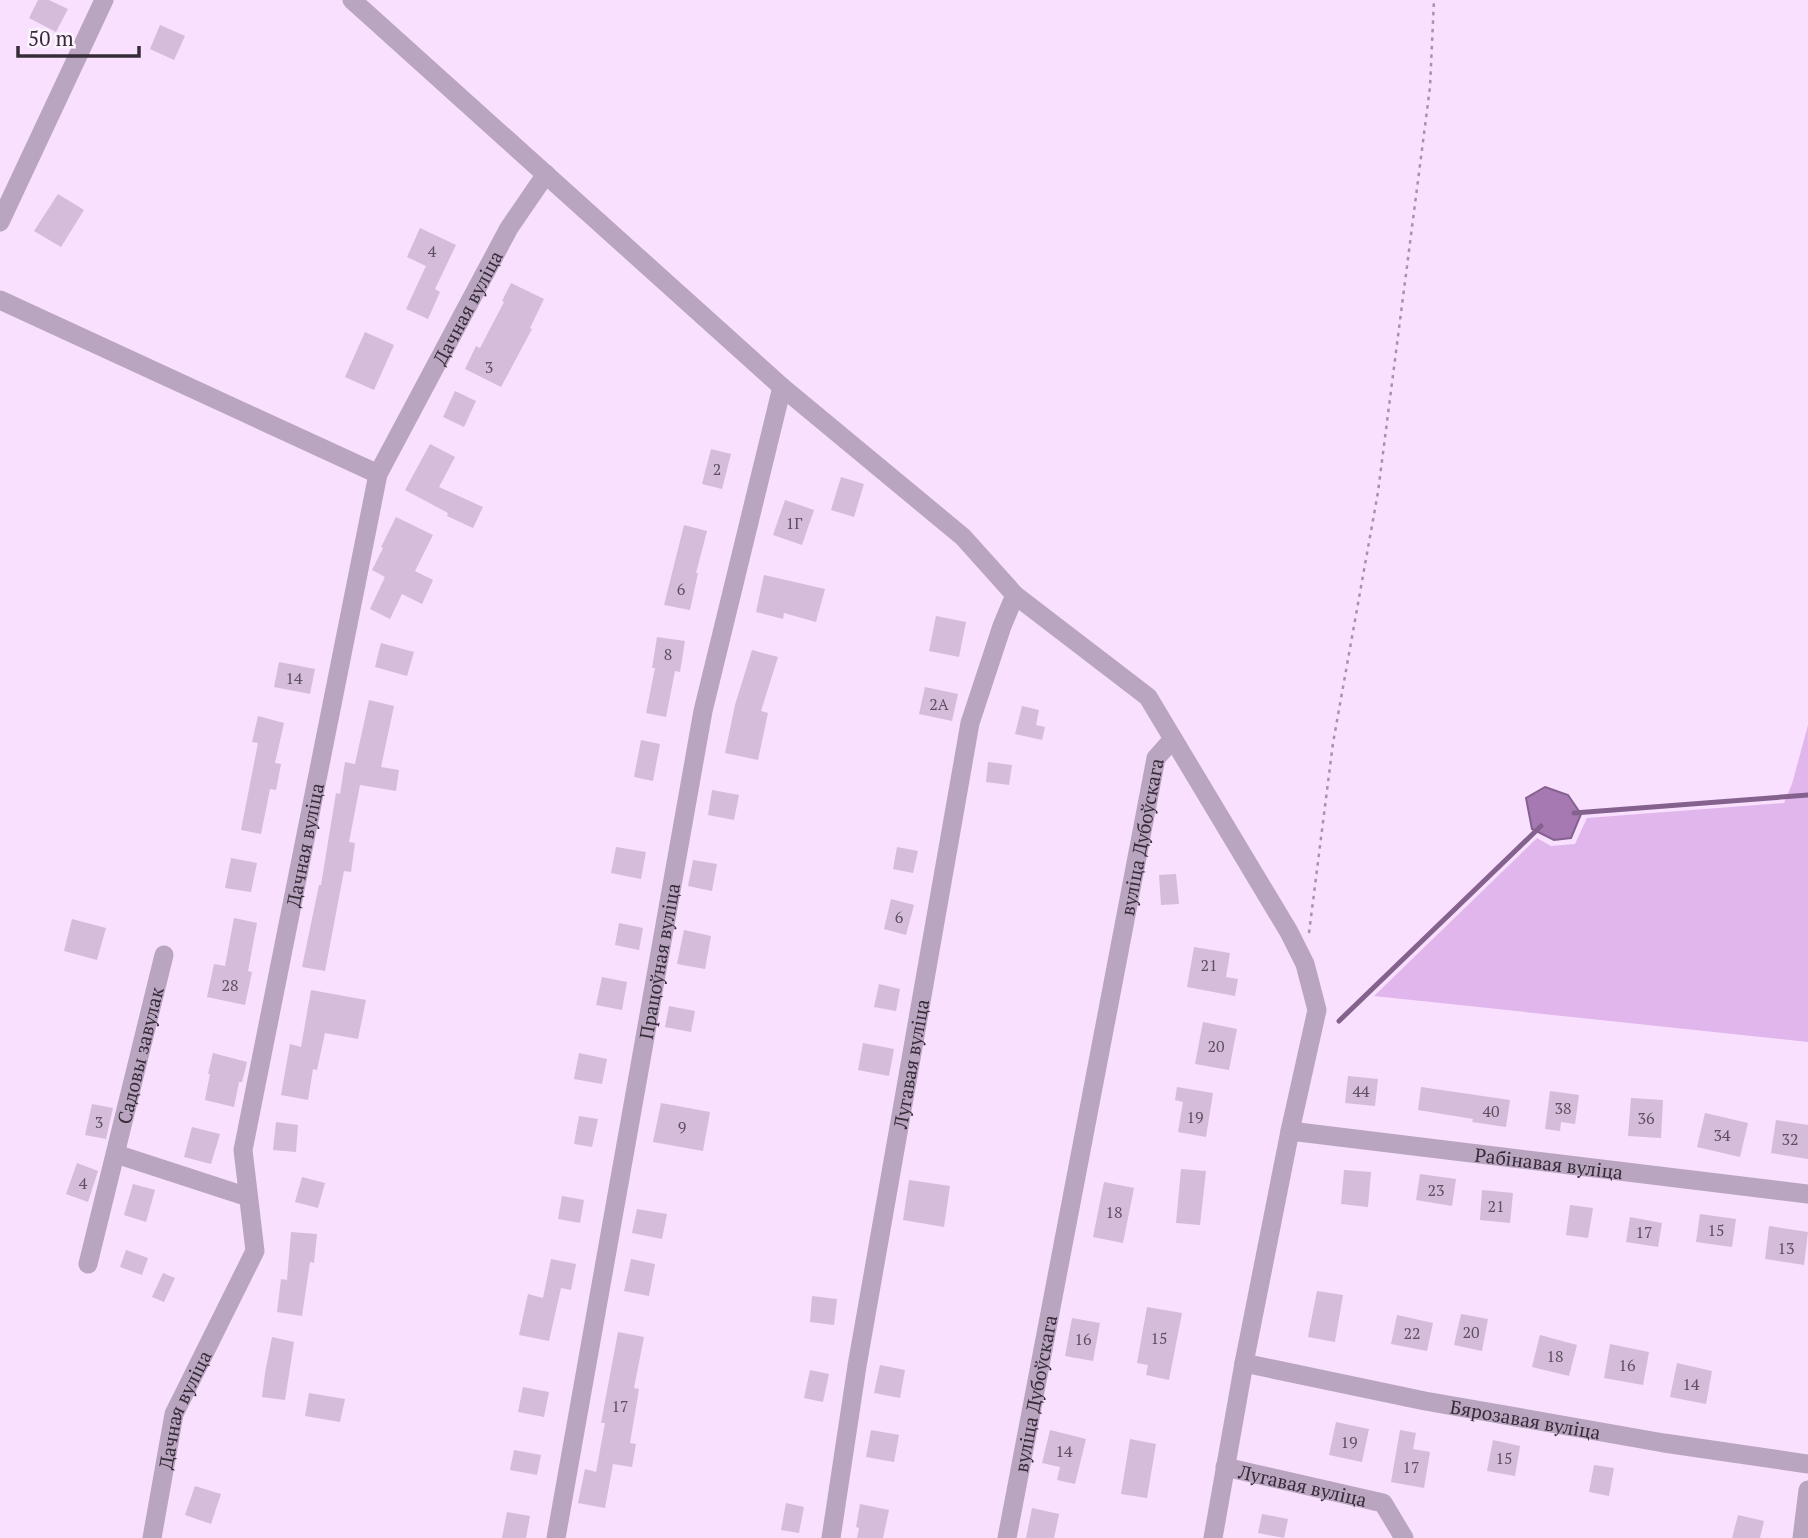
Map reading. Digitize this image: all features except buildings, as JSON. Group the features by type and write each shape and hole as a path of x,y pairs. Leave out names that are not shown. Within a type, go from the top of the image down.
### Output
{"street":[{"path":"0,222 104,0"},
{"path":"352,0 782,387 963,537 1015,595 1148,697 1173,739"},
{"name":"Дачная вуліца","path":"152,1538 174,1414 255,1251 243,1150 378,474 509,228 546,174"},
{"path":"0,300 378,474"},
{"name":"Працоўная вуліца","path":"556,1538 703,711 782,387"},
{"name":"Лугавая вуліца","path":"831,1538 859,1352 970,723 1015,595"},
{"name":"вуліца Дубоўскага","path":"1007,1538 1156,758 1173,739 1289,932 1305,964 1317,1010 1290,1130 1244,1363 1213,1538"},
{"name":"Садовы завулак","path":"88,1264 164,956"},
{"name":"Рабінавая вуліца","path":"1290,1130 1808,1194"},
{"path":"116,1154 248,1197"},
{"name":"Бярозавая вуліца","path":"1244,1363 1438,1403 1664,1443 1808,1464"},
{"name":"Лугавая вуліца","path":"1225,1467 1383,1503 1404,1538"},
{"path":"1802,1538 1808,1490"}],"path":[{"path":"1309,936 1333,743 1378,492 1430,87 1434,0"}],"shaded area":[{"path":"1808,725 1808,1042 1374,996 1537,838 1551,846 1575,844 1587,818 1784,803"},
{"path":"1545,787 1568,795 1581,814 1571,838 1554,840 1532,829 1526,798"}],"waterway":[{"path":"1574,813 1808,795"},
{"path":"1339,1021 1541,826"}]}
